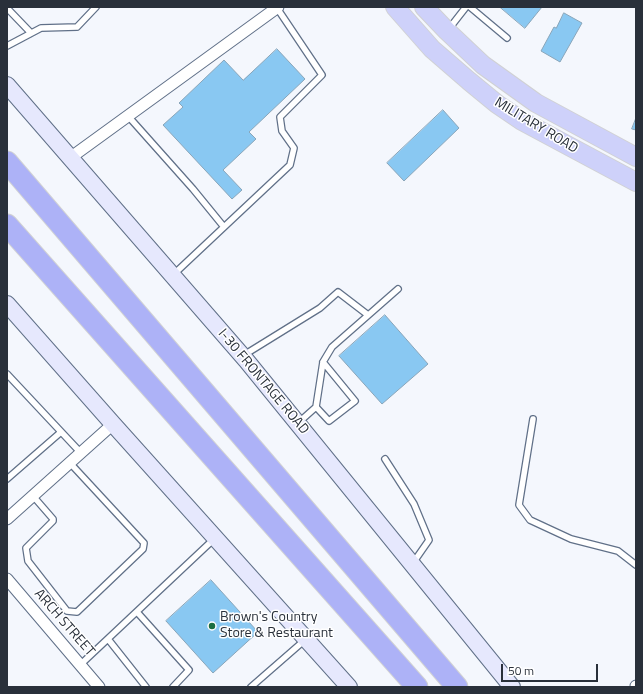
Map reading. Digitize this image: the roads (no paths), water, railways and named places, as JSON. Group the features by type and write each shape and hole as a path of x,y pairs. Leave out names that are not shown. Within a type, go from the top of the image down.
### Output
{"highway":[{"path":"7,162 457,687"},
{"path":"7,225 417,687"}],"main road":[{"name":"MILITARY ROAD","path":"395,7 432,49 496,104 522,121 636,182"},
{"name":"MILITARY ROAD","path":"424,7 447,31 483,64 536,103 636,157"},
{"path":"432,49 447,31"},
{"name":"I-30 FRONTAGE ROAD","path":"7,85 242,356 512,687"},
{"path":"7,304 215,539 349,687"}],"street":[{"path":"70,158 278,8"},
{"path":"7,519 113,424"},
{"name":"ARCH STREET","path":"7,579 99,687"}],"lane":[{"path":"7,46 41,28 77,28 96,7"},
{"path":"447,31 466,7"},
{"path":"470,7 507,38"},
{"path":"7,8 31,33"},
{"path":"173,276 290,165 294,148 282,131 280,117 322,75 278,8"},
{"path":"128,116 193,189 224,227"},
{"path":"298,423 316,407 324,362 332,347 398,289"},
{"path":"242,356 320,308 338,292 368,315"},
{"path":"316,407 329,421 355,401 324,362"},
{"path":"7,374 81,453"},
{"path":"533,419 519,505 530,520 571,539 618,551 636,565"},
{"path":"7,479 61,432"},
{"path":"385,459 414,504 429,540 412,564"},
{"path":"33,496 53,519 26,548 28,560 67,611 77,612 143,549 144,543 70,463"},
{"path":"80,665 215,539"},
{"path":"137,612 189,670 172,687"},
{"path":"108,639 146,687"},
{"path":"251,687 306,639"}],"place":[{"name":"Brown's Country Store & Restaurant","path":"212,626"}]}
